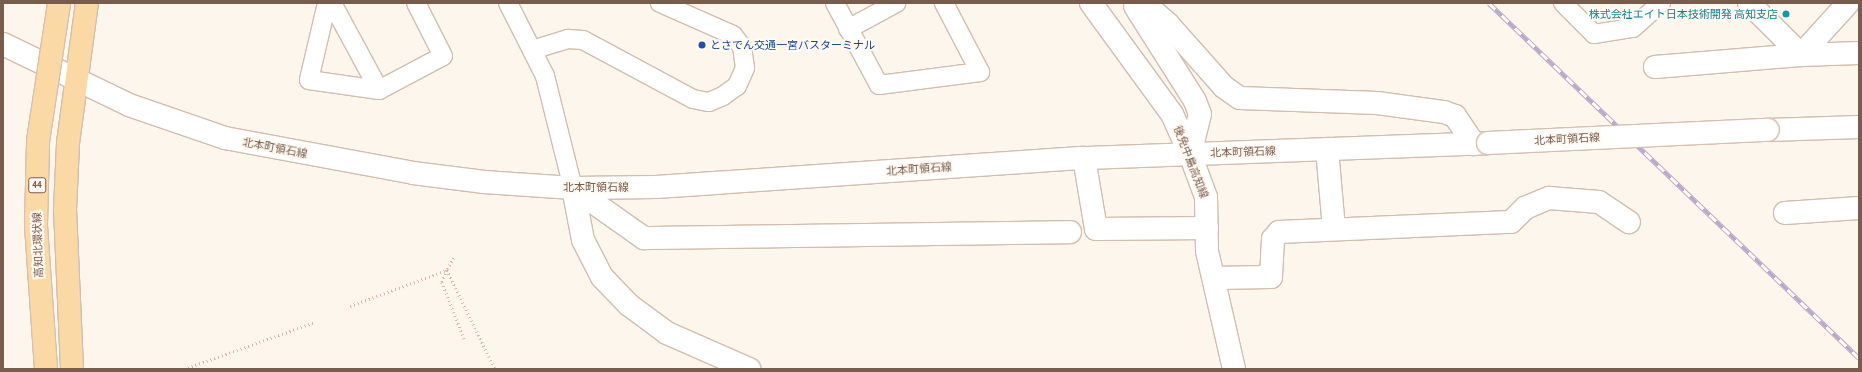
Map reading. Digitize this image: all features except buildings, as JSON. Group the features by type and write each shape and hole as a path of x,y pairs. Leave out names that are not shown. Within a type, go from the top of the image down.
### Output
{"main road":[{"name":"高知北環状線","path":"46,369 36,225 38,141 59,3"},
{"path":"72,369 65,210 68,143 75,77 87,3"}],"street":[{"name":"後免中島高知線","path":"1091,3 1172,114 1190,154 1206,197 1208,251 1234,369"},
{"path":"1133,3 1195,102 1200,114 1190,154"},
{"path":"1144,3 1168,24 1224,87 1240,98 1377,103 1444,112 1455,116 1481,143"},
{"path":"1749,3 1801,55"},
{"path":"1801,55 1848,3"},
{"name":"北本町領石線","path":"3,44 75,77 129,105 226,138 413,173 484,182 573,188 656,187 1084,158 1859,127"},
{"path":"1655,67 1801,55 1859,53"},
{"path":"1327,149 1334,229"},
{"path":"1084,158 1096,229 1207,228"},
{"path":"573,188 644,238 1070,232"},
{"path":"573,188 583,240 602,277 628,305 667,333 749,369"},
{"path":"1214,278 1270,277 1273,239 1280,232 1511,222 1525,208 1549,198 1599,202 1629,222"},
{"path":"1785,213 1859,208"}],"lane":[{"path":"327,3 310,80 379,90 443,56 416,3"},
{"path":"332,3 379,90"},
{"path":"508,3 545,76 573,188"},
{"path":"532,50 568,40 583,40 694,99 709,102 723,96 737,86 745,68 742,47 733,35 660,3"},
{"path":"835,3 879,85 980,72 944,3"},
{"path":"848,29 896,3"},
{"path":"1563,3 1594,34 1633,28 1661,3"}],"path":[{"path":"454,258 442,282 465,341"},
{"path":"350,306 447,270"},
{"path":"447,270 495,369"},
{"path":"184,369 315,322"}],"railway":[{"path":"1489,3 1859,358"}],"place":[{"name":"株式会社エイト日本技術開発 高知支店","path":"1786,14"},
{"name":"とさでん交通一宮バスターミナル","path":"702,45"}]}
